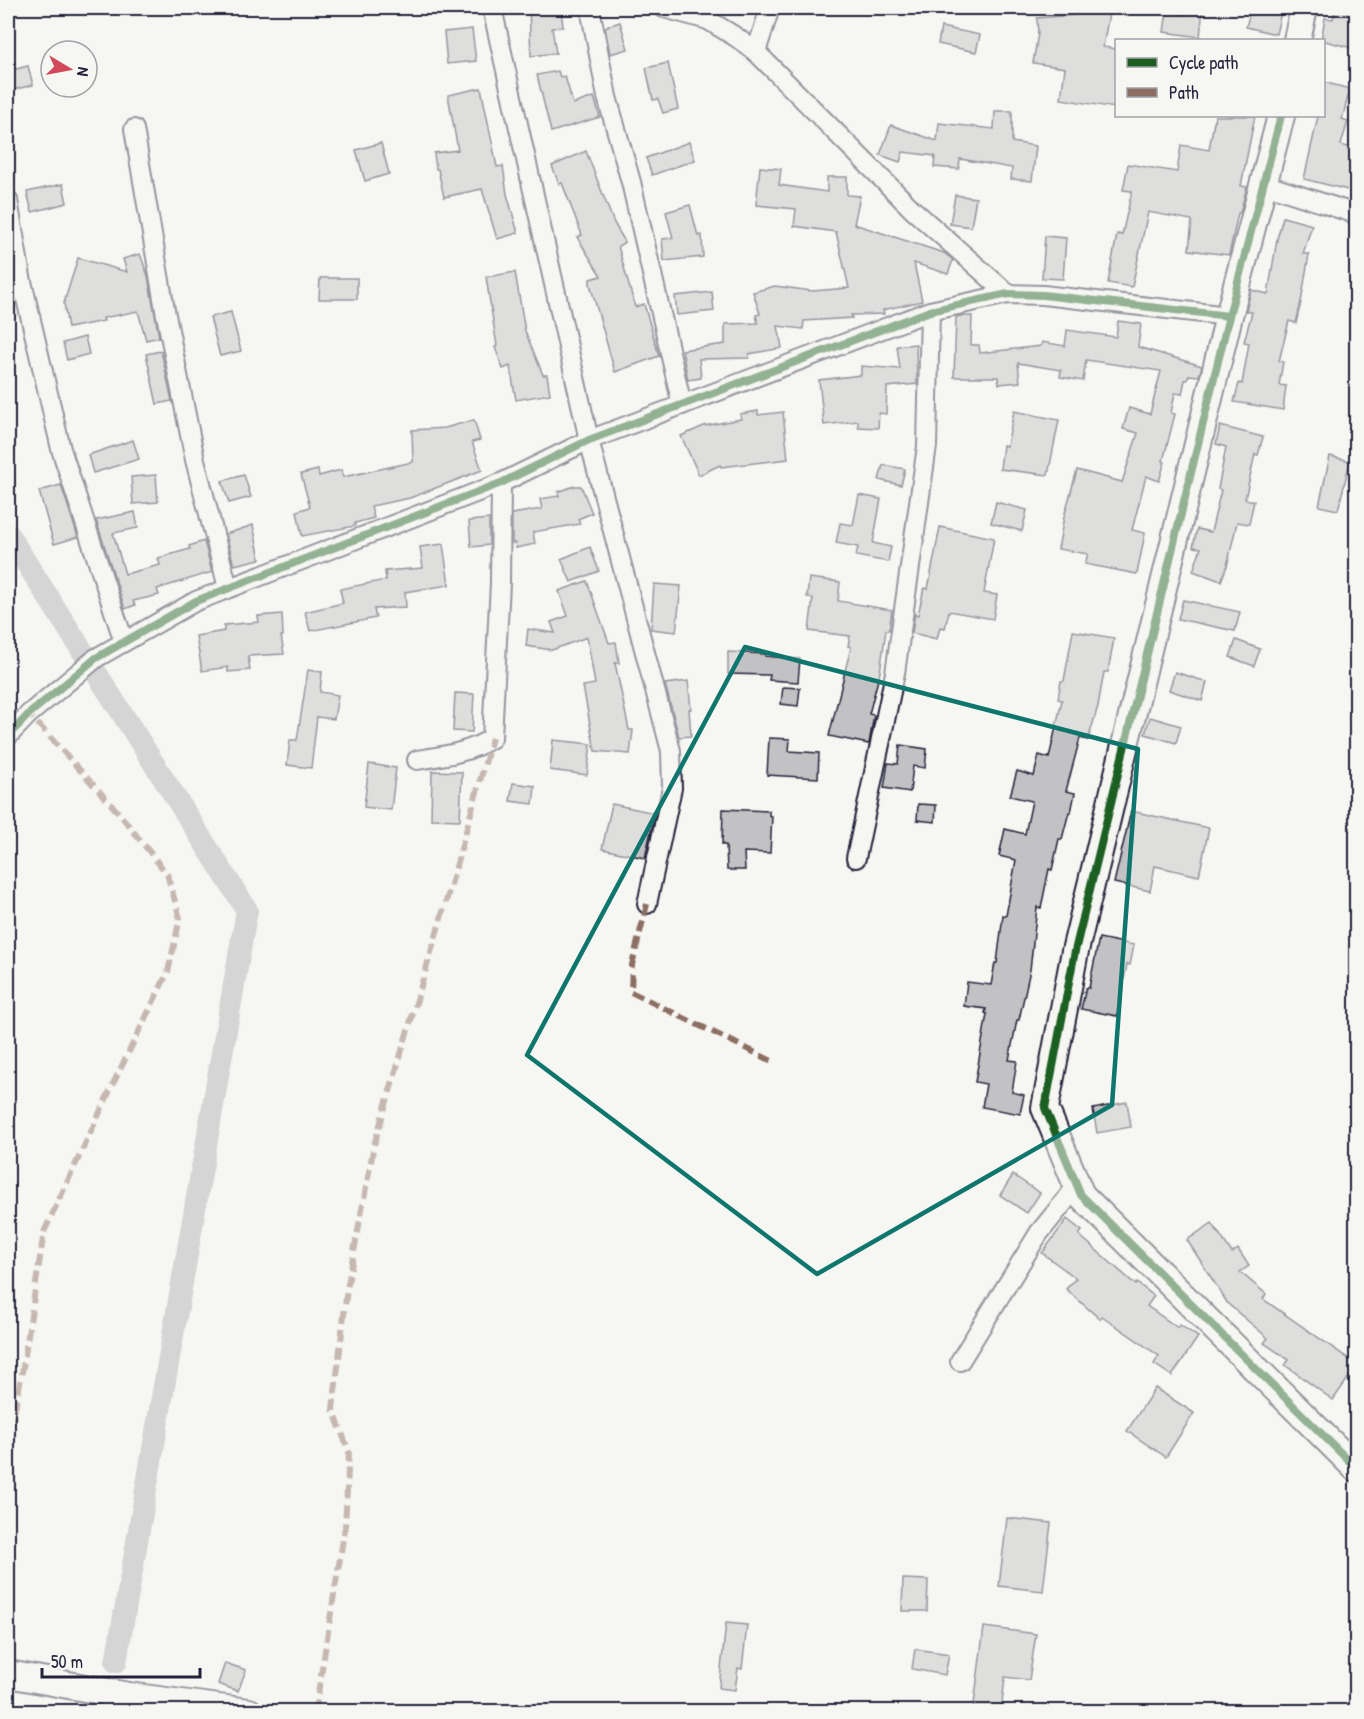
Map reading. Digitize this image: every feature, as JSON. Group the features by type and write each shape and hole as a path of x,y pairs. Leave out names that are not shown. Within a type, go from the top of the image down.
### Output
{"street":[{"path":"492,8 589,440 671,752 672,788 648,904"},
{"path":"590,8 607,97 631,182 682,405"},
{"path":"664,8 708,20 756,52 914,210 1008,294"},
{"path":"756,52 770,8"},
{"path":"1297,39 1304,8"},
{"path":"1281,117 1229,316 1075,951 1045,1108 1081,1195 1356,1468"},
{"path":"134,129 165,310 195,460 228,588"},
{"path":"1264,184 1356,214"},
{"path":"8,200 21,277 61,449 124,642"},
{"path":"8,736 29,714 89,664 196,600 501,483 589,440 930,312 1008,294 1043,295 1229,316"},
{"path":"856,858 896,673 927,446 930,312"},
{"path":"417,760 480,746 492,738 500,583 501,483"},
{"path":"960,1361 1039,1233 1077,1186"},
{"path":"8,1674 129,1696 249,1712"}],"highlighted area":[{"path":"745,647 1138,749 1112,1105 817,1274 527,1055"}],"building":[{"path":"529,8 561,9 563,27 552,28 556,53 531,56"},
{"path":"1075,8 1110,8 1103,47 1115,49 1115,108 1061,99 1065,68 1033,63 1038,34 1037,18 1074,15"},
{"path":"1185,8 1203,8 1200,37 1164,32 1167,11 1184,14"},
{"path":"1251,8 1282,8 1276,34 1246,27"},
{"path":"1336,8 1356,8 1356,49 1321,39 1325,18 1333,19"},
{"path":"620,22 628,49 610,54 605,27"},
{"path":"941,27 980,35 976,52 938,44"},
{"path":"472,29 476,61 447,64 444,32"},
{"path":"668,63 678,109 663,113 658,99 653,100 646,68"},
{"path":"28,66 33,85 8,91 8,71"},
{"path":"558,71 560,77 565,76 573,104 594,97 600,117 551,132 537,75"},
{"path":"1325,83 1350,89 1342,119 1348,121 1341,145 1355,149 1350,167 1356,170 1356,192 1304,179 1318,117 1325,117"},
{"path":"481,88 497,167 503,166 507,194 518,233 497,239 482,189 444,197 434,153 458,150 448,95"},
{"path":"995,111 1012,111 1012,142 1036,146 1032,181 1011,179 1012,168 960,159 959,169 934,167 935,156 903,152 900,162 880,155 891,125 937,141 939,123 994,129"},
{"path":"1215,117 1255,117 1241,186 1247,187 1240,213 1238,213 1229,255 1189,250 1192,220 1148,212 1132,287 1108,283 1117,234 1122,235 1132,191 1123,190 1128,164 1177,172 1181,145 1209,150"},
{"path":"689,142 695,160 652,175 646,158"},
{"path":"381,143 389,174 365,181 356,150"},
{"path":"586,151 614,223 625,242 618,246 635,307 644,304 659,356 615,372 590,284 590,279 601,276 577,237 582,235 562,183 559,184 552,166"},
{"path":"760,167 781,169 779,185 827,192 827,177 847,177 847,195 860,196 854,224 944,253 953,260 948,274 914,263 922,301 883,310 884,314 851,315 852,318 804,321 803,329 778,326 782,348 749,354 749,358 699,359 701,378 688,380 682,350 725,344 725,324 758,323 756,315 760,314 753,292 775,286 812,291 849,288 836,232 794,226 796,209 756,205"},
{"path":"63,184 67,203 32,212 27,192"},
{"path":"955,195 976,198 971,227 950,224"},
{"path":"690,205 698,236 702,235 703,257 664,261 662,239 673,238 666,212"},
{"path":"1283,217 1312,225 1303,254 1309,254 1296,323 1289,321 1279,361 1283,362 1279,385 1286,386 1283,410 1234,402 1239,383 1242,384 1249,343 1244,342 1252,312 1246,311 1251,290 1268,294"},
{"path":"1045,236 1066,238 1063,279 1042,278"},
{"path":"140,254 148,276 159,337 146,340 138,311 68,328 64,303 78,258 127,272 123,259"},
{"path":"515,272 525,331 543,375 547,375 550,394 516,400 510,366 503,369 495,347 497,346 486,277"},
{"path":"320,278 357,278 357,299 319,299"},
{"path":"712,292 714,311 677,315 675,296"},
{"path":"231,312 241,351 220,356 210,317"},
{"path":"972,316 971,345 979,345 980,353 1041,346 1042,342 1065,346 1067,330 1116,337 1118,321 1141,324 1138,347 1202,366 1199,376 1189,375 1185,380 1182,394 1175,393 1171,413 1175,414 1159,481 1146,476 1132,530 1145,533 1137,574 1085,564 1088,554 1058,549 1077,470 1122,482 1138,433 1123,429 1129,408 1150,414 1161,371 1086,360 1083,381 1060,377 1061,370 1018,363 1020,382 999,384 998,377 954,377 956,317"},
{"path":"85,337 89,354 67,360 63,343"},
{"path":"916,344 917,384 887,387 886,414 879,413 878,428 858,427 858,421 824,425 819,380 861,375 861,366 900,369 897,346"},
{"path":"161,351 172,401 157,404 146,354"},
{"path":"758,411 758,415 783,412 788,459 721,467 720,465 699,475 681,436 704,426 741,419 740,414"},
{"path":"1014,411 1059,420 1048,475 1000,469 1003,445 1007,446"},
{"path":"474,420 480,440 472,442 482,470 410,498 371,506 374,518 355,523 355,526 302,536 297,511 310,507 301,474 318,470 319,476 341,470 343,477 413,462 412,430 445,428"},
{"path":"1220,426 1263,437 1258,455 1255,454 1245,499 1254,501 1249,524 1237,522 1227,566 1221,581 1193,571 1201,548 1193,547 1197,529 1211,532 1221,490 1218,489 1226,447 1216,444"},
{"path":"133,440 139,459 93,473 88,455"},
{"path":"1330,456 1350,461 1338,510 1319,506"},
{"path":"883,465 905,469 901,485 879,480"},
{"path":"156,475 158,502 133,504 131,477"},
{"path":"244,475 251,497 229,503 222,481"},
{"path":"61,485 78,537 54,544 39,491"},
{"path":"581,486 592,513 578,519 580,524 533,532 535,544 516,548 515,543 512,543 512,514 542,509 540,499 559,496 558,492"},
{"path":"859,495 881,499 873,543 891,547 888,562 856,556 858,547 836,543 840,523 853,525"},
{"path":"996,502 1027,510 1022,531 991,523"},
{"path":"135,512 138,528 113,533 125,574 160,565 158,558 190,549 189,546 204,541 212,572 157,589 159,595 133,601 135,605 125,609 96,520"},
{"path":"489,519 489,545 471,547 469,521"},
{"path":"253,525 260,559 234,565 226,534"},
{"path":"940,527 994,538 984,593 997,595 993,619 949,611 945,628 940,627 937,639 912,633 915,614 918,615 924,588 928,589"},
{"path":"443,544 449,585 405,592 406,607 374,609 376,618 310,631 305,612 343,603 340,589 386,580 385,571 423,568 420,547"},
{"path":"590,547 599,571 571,582 561,559"},
{"path":"809,578 840,582 838,601 892,610 869,714 874,715 869,744 829,736 851,647 848,646 850,636 809,631 813,598 807,597"},
{"path":"587,581 609,643 616,642 619,663 615,663 629,730 633,730 630,754 595,751 583,686 595,684 587,637 552,650 526,646 528,629 555,633 551,622 568,616 559,591"},
{"path":"654,584 681,586 676,632 651,629"},
{"path":"1183,600 1240,612 1235,631 1178,619"},
{"path":"282,614 283,636 281,636 284,654 248,656 250,670 228,672 228,667 202,671 196,636 224,631 224,625 259,622 258,616"},
{"path":"1073,631 1114,638 1108,672 1104,672 1098,706 1088,740 1080,738 1066,791 1075,793 1071,812 1069,812 1062,839 1059,839 1052,870 1049,869 1041,908 1037,907 1030,970 1009,1060 1017,1061 1012,1092 1024,1095 1020,1114 982,1107 986,1084 975,1082 987,1014 986,1009 964,1006 967,982 991,985 995,963 997,963 1003,915 1006,916 1016,860 999,856 1005,829 1025,834 1032,801 1010,796 1017,771 1034,776 1039,755 1049,758 1062,700 1058,699 1061,681 1064,681"},
{"path":"1236,640 1260,649 1254,666 1230,657"},
{"path":"728,652 800,659 798,682 769,680 770,675 728,674"},
{"path":"308,670 322,672 320,692 338,695 334,719 317,717 311,768 287,765 290,740 297,740"},
{"path":"1175,672 1207,682 1202,701 1169,690"},
{"path":"688,681 691,736 679,737 665,684"},
{"path":"783,687 800,688 798,706 781,704"},
{"path":"455,693 474,694 472,732 453,731"},
{"path":"1150,717 1181,726 1176,743 1145,734"},
{"path":"769,738 790,739 789,751 819,753 818,778 767,775"},
{"path":"553,740 591,744 587,775 550,770"},
{"path":"900,745 927,749 925,768 913,766 910,792 884,788 888,763 898,764"},
{"path":"369,764 396,768 391,810 364,807"},
{"path":"432,771 462,772 460,820 431,819"},
{"path":"513,783 535,786 533,804 510,801"},
{"path":"612,804 655,813 645,858 602,849"},
{"path":"918,804 936,805 935,822 917,820"},
{"path":"723,809 769,811 769,816 772,816 770,853 744,852 745,870 727,870 726,845 722,845"},
{"path":"1131,811 1209,828 1199,876 1155,866 1150,891 1114,883"},
{"path":"1099,938 1134,945 1130,965 1127,964 1117,1016 1081,1009 1086,988 1089,988"},
{"path":"1127,1102 1131,1127 1097,1133 1093,1109"},
{"path":"1013,1175 1040,1193 1027,1213 1000,1195"},
{"path":"1067,1219 1082,1231 1079,1235 1136,1285 1137,1283 1154,1296 1147,1306 1178,1328 1180,1325 1198,1337 1172,1376 1154,1364 1159,1356 1102,1316 1100,1319 1066,1289 1076,1278 1042,1253"},
{"path":"1212,1223 1232,1253 1238,1249 1249,1266 1240,1272 1266,1294 1263,1299 1356,1364 1333,1400 1285,1365 1289,1360 1264,1343 1268,1338 1228,1304 1187,1240"},
{"path":"1155,1388 1194,1413 1166,1457 1127,1431"},
{"path":"1007,1518 1051,1523 1043,1591 999,1586"},
{"path":"903,1579 928,1580 927,1611 902,1611"},
{"path":"726,1623 747,1625 742,1669 738,1668 735,1690 719,1688"},
{"path":"984,1627 1036,1634 1029,1680 1005,1677 1001,1712 973,1712"},
{"path":"915,1649 949,1654 945,1675 912,1669"},
{"path":"225,1663 246,1670 238,1691 218,1684"}],"waterway":[{"path":"8,534 247,910 116,1662"}],"marked path":[{"path":"8,1445 44,1232 168,972 180,918 167,874 118,812 29,714"},
{"path":"315,1712 345,1527 349,1452 333,1409 347,1289 374,1145 492,738"},
{"path":"647,904 632,965 631,992 776,1063"}],"cycle path":[{"path":"1281,117 1229,316 1075,951 1045,1108 1081,1195 1356,1468"},
{"path":"8,736 29,714 96,658 196,601 501,483 589,440 930,311 1008,294 1043,295 1229,316"}]}
